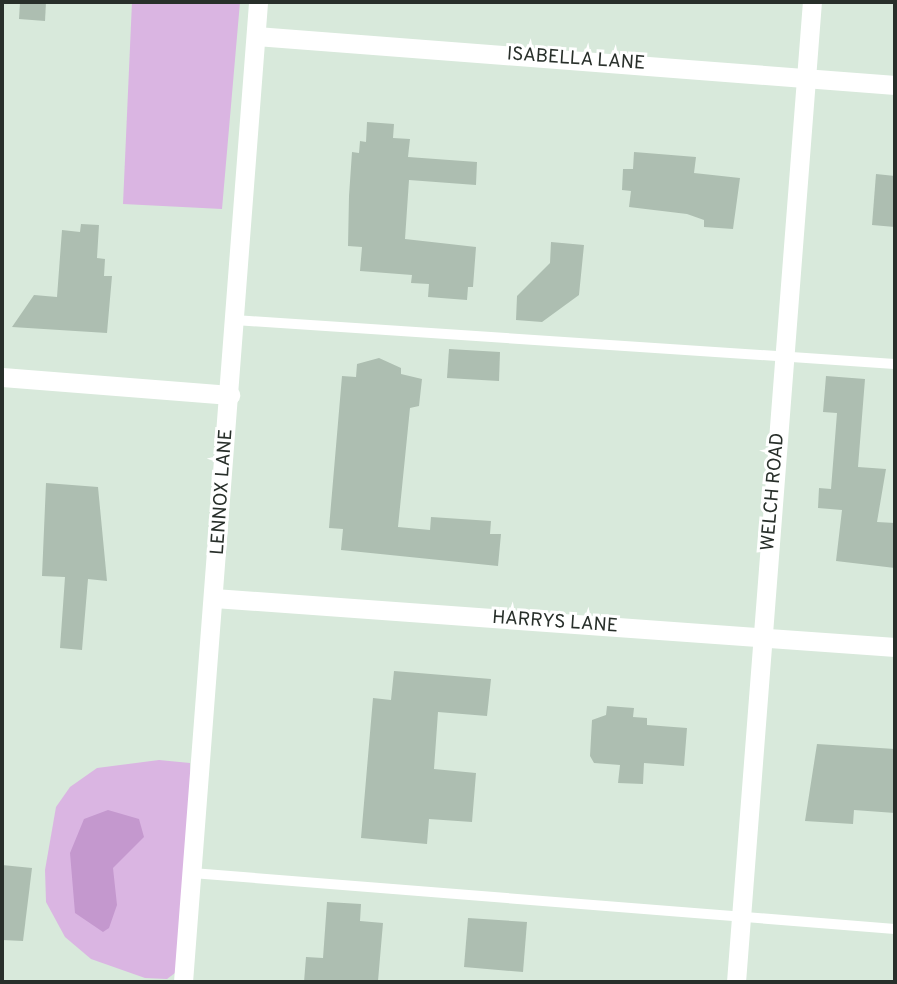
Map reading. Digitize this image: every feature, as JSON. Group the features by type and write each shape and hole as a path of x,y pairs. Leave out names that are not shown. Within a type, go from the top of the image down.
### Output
{"street":[{"name":"LENNOX LANE","path":"183,982 258,2"},
{"name":"WELCH ROAD","path":"736,982 812,2"},
{"name":"ISABELLA LANE","path":"256,36 895,85"},
{"path":"2,377 230,395"},
{"name":"HARRYS LANE","path":"214,598 895,648"}],"lane":[{"path":"235,320 895,365"},
{"path":"192,873 895,929"}],"shaded area":[{"path":"132,2 240,2 222,209 123,204"},
{"path":"159,760 190,763 192,817 179,970 167,979 145,978 91,959 65,937 46,902 45,870 56,807 70,787 97,768"},
{"path":"108,810 139,819 144,837 113,868 117,905 109,928 103,932 75,913 70,853 84,819"}],"building":[{"path":"20,2 46,2 45,21 19,19"},
{"path":"367,122 394,124 393,138 410,139 408,157 477,162 476,185 409,180 405,239 476,247 473,287 468,287 467,300 428,297 429,284 411,283 412,275 360,271 362,247 348,246 349,196 352,152 359,153 360,141 366,142"},
{"path":"634,152 696,157 694,173 740,178 733,229 704,227 704,220 687,214 629,207 631,191 622,190 623,169 633,169"},
{"path":"876,174 895,176 895,227 872,225"},
{"path":"81,224 99,225 97,258 105,259 104,276 112,276 107,333 12,327 34,295 57,297 62,230 80,232"},
{"path":"551,242 584,245 579,295 542,322 516,320 517,296 550,263"},
{"path":"449,349 500,352 499,381 447,378"},
{"path":"379,358 401,368 401,374 422,379 419,406 410,408 398,527 430,530 431,517 491,521 490,534 501,534 498,566 341,550 343,529 329,528 342,376 356,377 357,364"},
{"path":"826,376 865,379 858,467 886,469 877,522 895,523 895,568 836,561 842,510 818,508 819,488 831,489 837,413 823,412"},
{"path":"46,483 98,487 107,581 88,579 82,650 60,648 65,577 42,576"},
{"path":"394,671 491,679 487,716 438,712 434,769 476,773 472,822 429,819 427,844 361,838 373,698 391,700"},
{"path":"607,706 634,708 633,717 647,718 647,725 687,728 684,766 644,763 643,784 618,783 620,765 594,763 590,756 592,720 606,715"},
{"path":"817,744 895,749 895,813 854,810 853,824 805,821"},
{"path":"2,865 32,868 23,941 2,940"},
{"path":"327,902 361,904 360,921 383,923 378,981 304,982 306,957 323,958"},
{"path":"468,918 527,922 523,972 464,967"}]}
